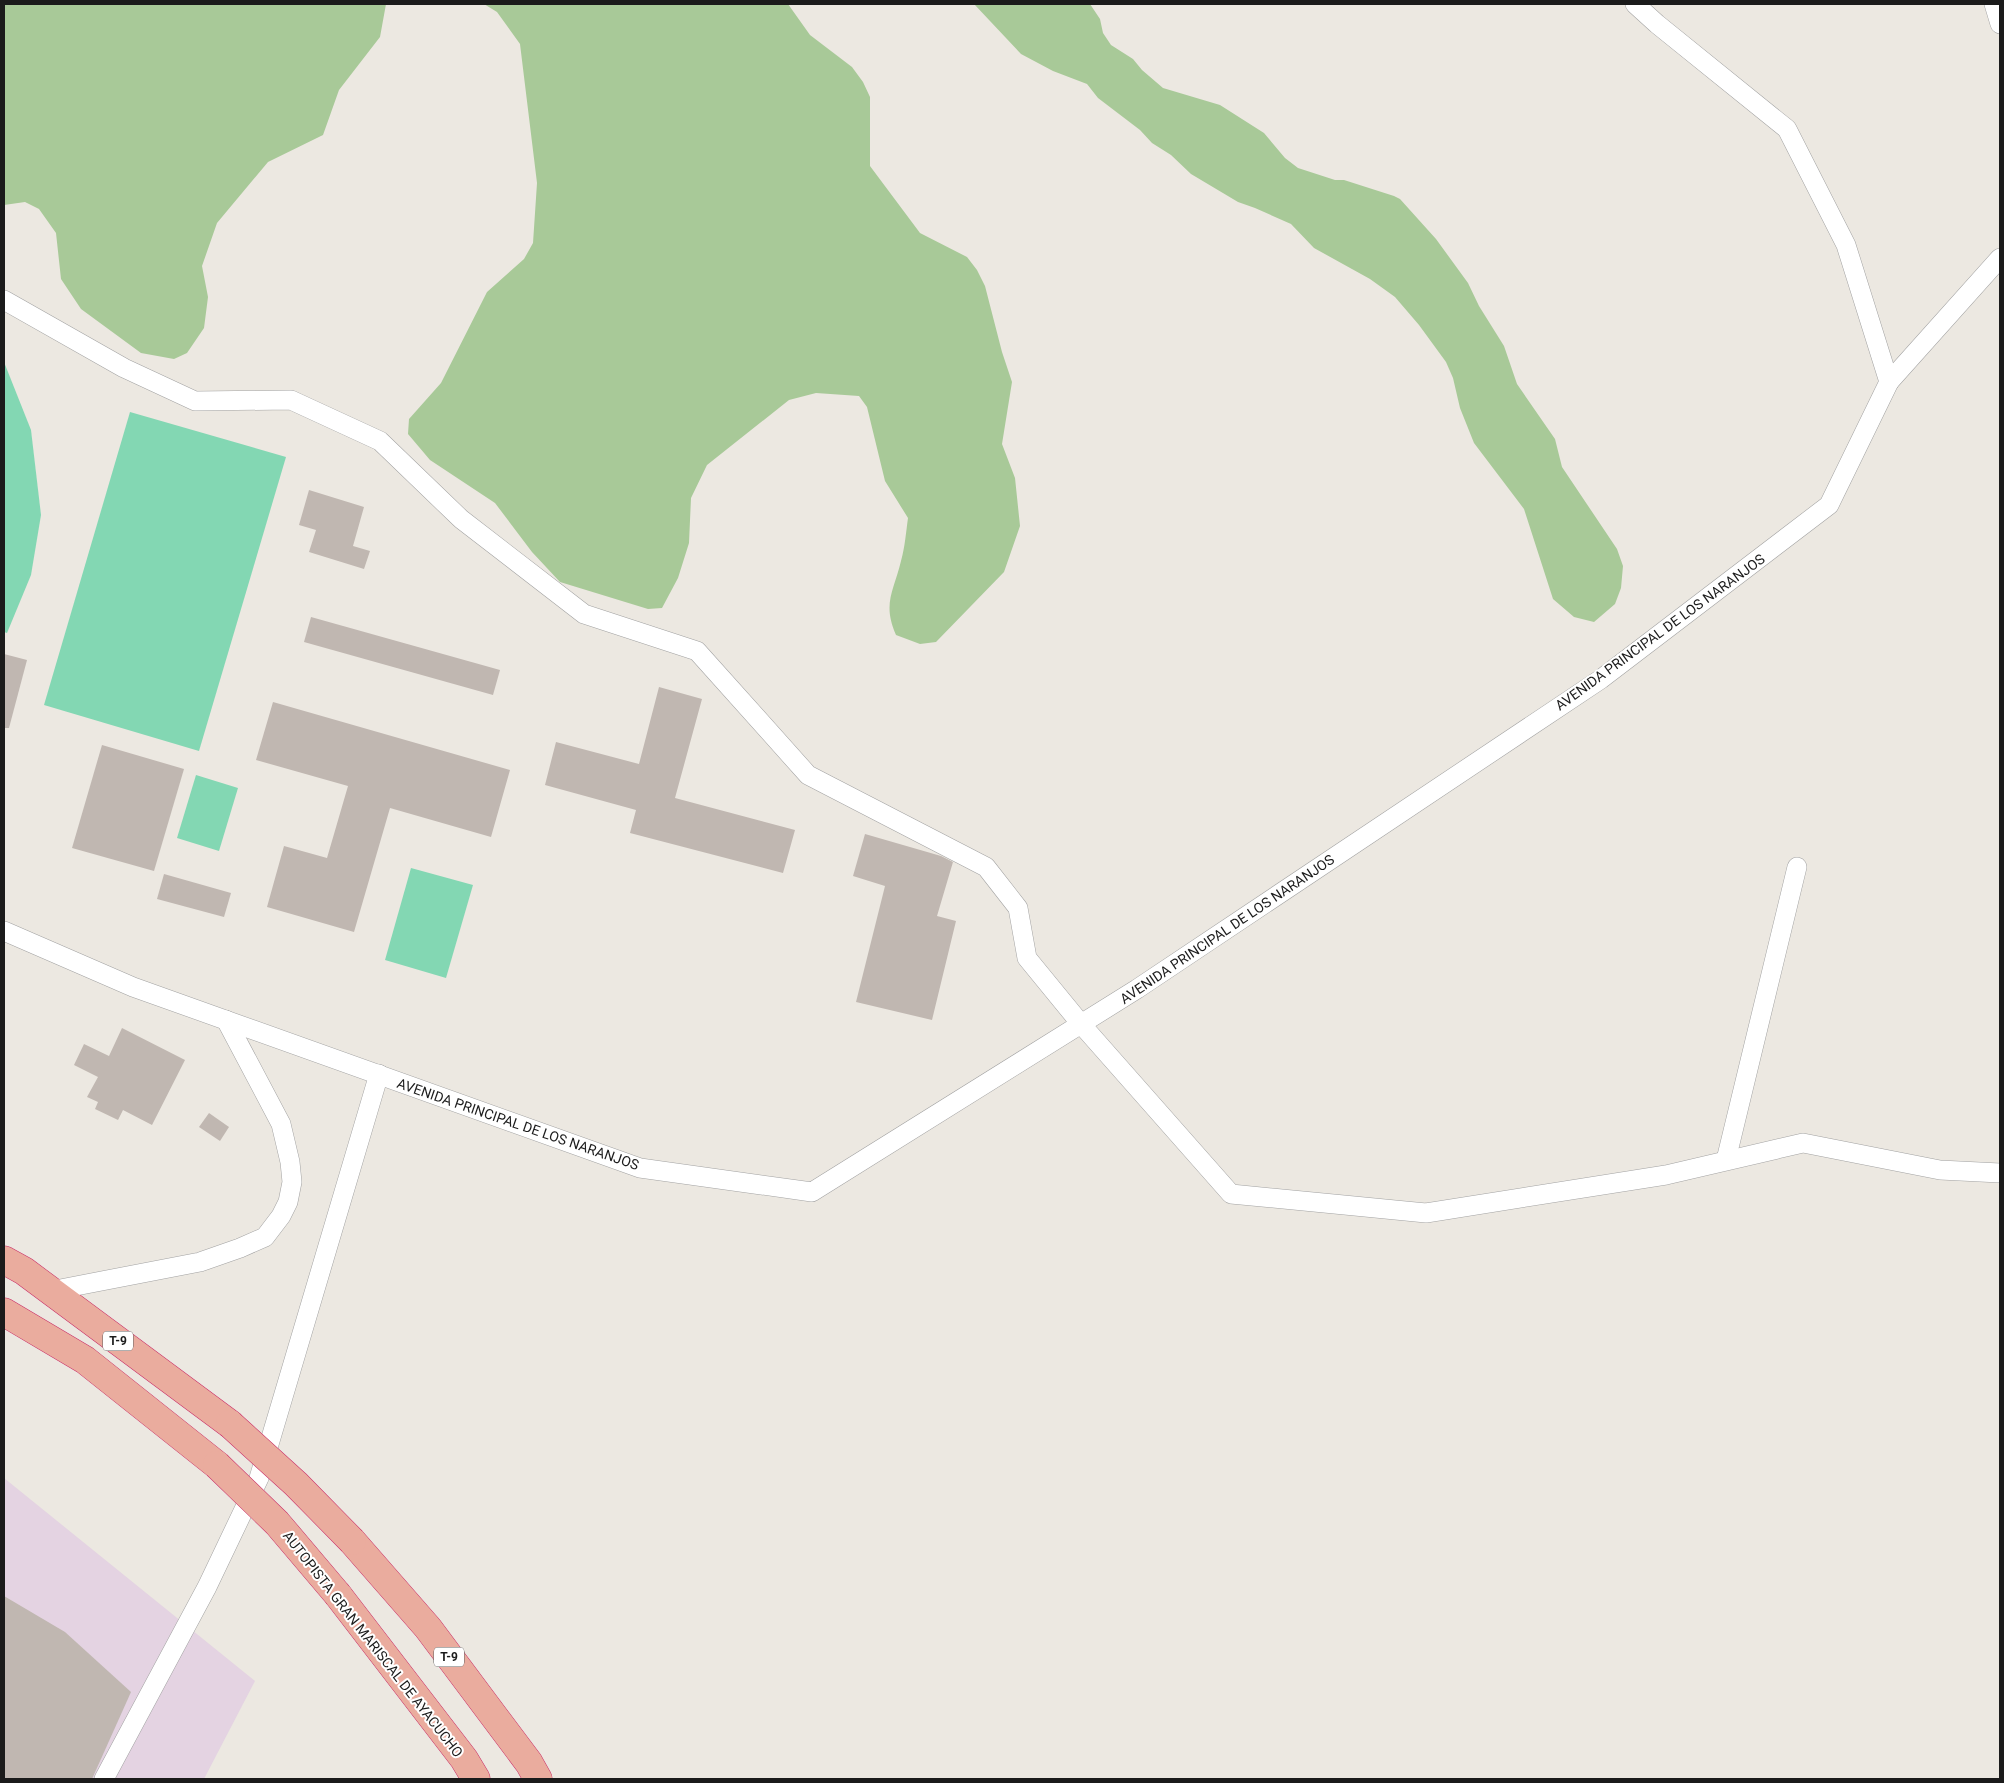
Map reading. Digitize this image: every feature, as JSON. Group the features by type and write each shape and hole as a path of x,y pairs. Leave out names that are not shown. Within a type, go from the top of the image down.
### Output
{"highway":[{"name":"T-9","path":"4,1260 24,1271 230,1424 296,1484 352,1540 428,1628 529,1763 538,1779"},
{"name":"AUTOPISTA GRAN MARISCAL DE AYACUCHO","path":"4,1312 85,1360 217,1465 277,1524 338,1595 464,1759 476,1779"}],"street":[{"path":"1635,4 1787,129 1846,245 1889,382"},
{"path":"1994,4 2000,24"},
{"name":"AVENIDA PRINCIPAL DE LOS NARANJOS","path":"4,931 133,986 640,1168 812,1192 1145,984 1601,679 1829,505 1889,382 2000,258"},
{"path":"4,300 124,368 195,401 291,400 380,441 461,519 584,614 698,651 808,774 986,867 1018,908 1027,958 1081,1024 1231,1194 1426,1213 1666,1174 1803,1142 1940,1170 2000,1173"},
{"path":"1726,1160 1797,867"},
{"path":"50,1291 200,1262 265,1237 281,1216 288,1202 292,1182 290,1162 281,1124 226,1020"},
{"path":"104,1779 207,1587 259,1478 379,1074"}],"shaded area":[{"path":"4,1478 255,1681 204,1779 4,1779"}],"green space":[{"path":"4,4 386,4 380,37 339,90 323,135 268,162 217,223 202,266 208,297 204,328 187,353 174,359 141,353 81,309 61,279 56,233 39,209 25,202 4,205"},
{"path":"484,4 788,4 810,35 852,67 863,82 870,97 870,166 920,233 967,257 977,270 985,286 1002,352 1012,382 1002,444 1015,478 1020,526 1004,572 936,642 920,644 896,635 892,624 890,614 891,597 902,556 908,518 885,481 867,407 859,396 816,393 789,400 707,465 691,498 689,543 678,578 662,608 648,609 560,582 532,552 495,503 430,460 408,434 409,419 441,383 487,292 524,259 533,243 537,183 520,44 497,12"},
{"path":"974,4 1090,4 1100,19 1103,33 1111,45 1133,59 1142,70 1163,88 1220,105 1264,133 1285,158 1298,168 1335,180 1344,180 1400,199 1436,239 1468,283 1479,306 1504,346 1517,384 1555,439 1562,467 1617,549 1623,566 1621,588 1615,604 1594,622 1574,617 1553,599 1524,509 1474,443 1460,408 1453,378 1446,362 1419,325 1395,297 1370,279 1314,248 1291,224 1238,202 1191,174 1171,155 1152,143 1140,130 1098,98 1087,84 1053,71 1021,54"},
{"path":"4,362 31,430 41,515 31,575 7,633 4,632"},
{"path":"130,412 286,457 199,751 44,705"},
{"path":"196,775 238,788 219,851 177,838"},
{"path":"411,868 473,885 446,978 385,960"}],"building":[{"path":"309,490 364,507 353,546 370,551 364,569 309,552 316,530 299,525"},
{"path":"311,617 500,670 493,695 304,642"},
{"path":"4,654 27,660 9,728 4,728"},
{"path":"659,687 702,699 675,798 795,830 783,873 630,833 636,810 545,785 556,742 639,764"},
{"path":"273,702 510,770 491,837 390,808 354,932 267,907 284,846 327,858 348,786 256,760"},
{"path":"102,745 184,769 154,871 72,848"},
{"path":"865,834 941,856 953,862 937,916 956,921 932,1020 856,1002 885,886 853,876"},
{"path":"164,874 231,893 224,917 157,899"},
{"path":"122,1028 185,1060 152,1125 123,1110 118,1120 95,1109 98,1102 87,1097 98,1077 74,1065 84,1044 109,1056"},
{"path":"209,1113 229,1127 220,1141 199,1127"},
{"path":"4,1596 65,1632 131,1692 92,1779 4,1779"}]}
